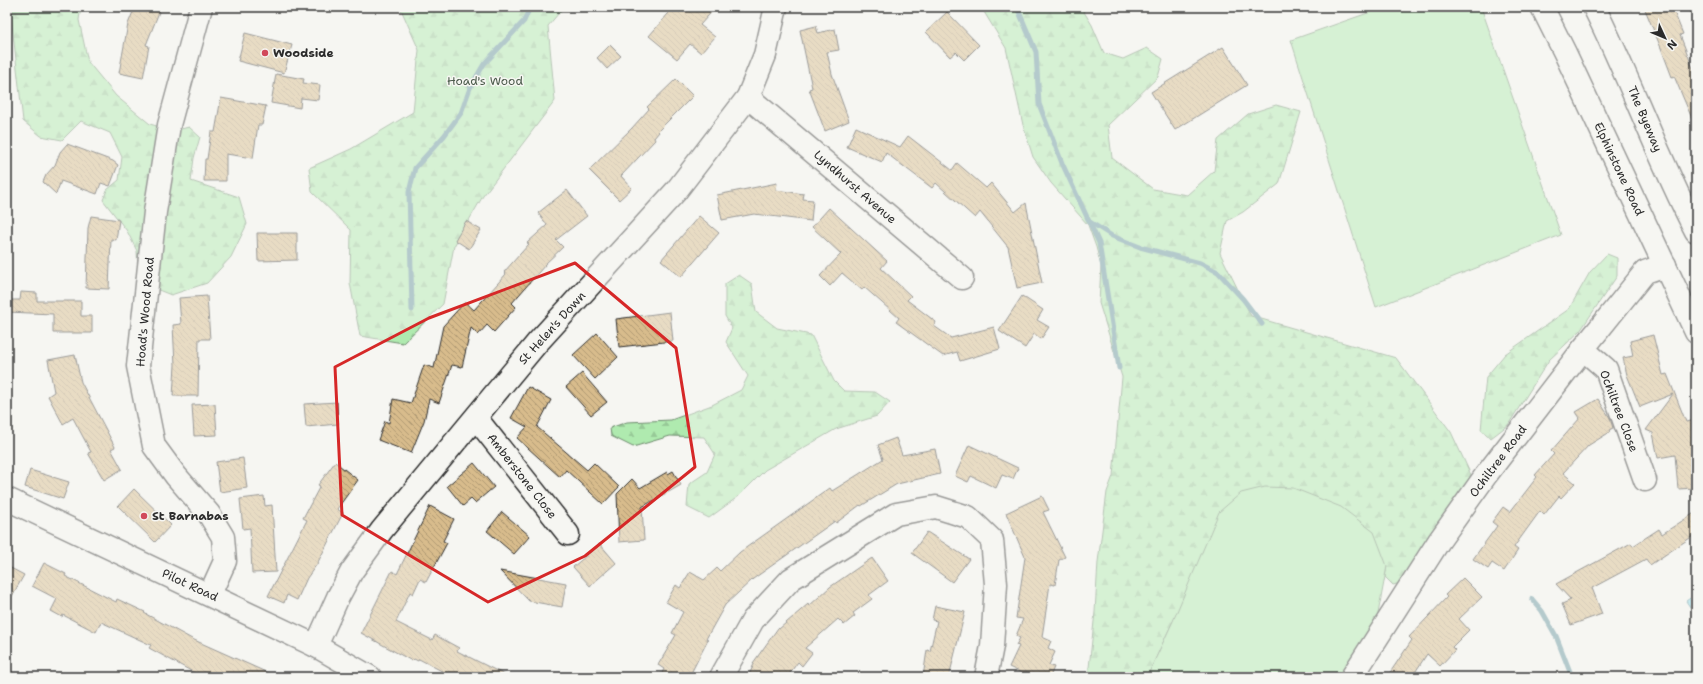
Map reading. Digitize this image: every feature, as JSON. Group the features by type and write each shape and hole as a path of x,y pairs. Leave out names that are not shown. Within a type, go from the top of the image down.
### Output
{"street":[{"name":"Hoad's Wood Road","path":"201,7 169,125 155,212 138,366 154,446 176,476 209,514 223,537 225,560 210,594"},
{"name":"St Helen's Down","path":"316,646 338,597 352,571 391,519 537,344 676,191 748,97 765,55 776,7"},
{"name":"Elphinstone Road","path":"1542,7 1696,332"},
{"name":"The Byeway","path":"1594,7 1618,54 1675,190 1696,231"},
{"name":"Lyndhurst Avenue","path":"748,97 962,278"},
{"name":"Ochiltree Road","path":"1352,677 1439,541 1486,475 1583,349 1645,272 1665,265"},
{"name":"Ochiltree Close","path":"1583,349 1606,368 1645,480"},
{"name":"Amberstone Close","path":"476,418 568,534"},
{"name":"Pilot Road","path":"7,499 210,594 316,646 370,677"},
{"path":"721,677 753,620 791,579 896,514 936,507 968,517 992,540 996,584 992,646 986,677"}],"highlighted area":[{"path":"575,263 676,348 695,467 585,556 488,602 342,515 335,367 429,318"}],"green space":[{"path":"10,7 81,7 79,20 88,62 116,96 150,124 173,131 189,127 200,137 194,158 191,181 239,197 247,224 231,257 207,283 171,295 156,289 138,272 137,251 127,231 103,200 107,190 119,180 122,157 110,133 81,121 62,140 41,136 23,121"},
{"name":"Hoad's Wood","path":"400,7 564,7 548,26 555,101 483,196 454,246 443,304 403,343 360,336 350,283 351,230 312,192 309,168 351,149 413,112 419,50"},
{"path":"981,7 1081,7 1092,25 1104,53 1123,59 1147,48 1163,59 1158,77 1108,125 1112,158 1153,189 1187,195 1214,171 1218,140 1248,114 1276,105 1301,112 1279,184 1243,212 1227,221 1220,253 1251,316 1396,358 1451,432 1471,475 1404,582 1393,585 1385,577 1387,566 1173,621 1147,677 1088,677 1095,612 1098,562 1107,492 1113,476 1122,377 1099,303 1101,266 1088,225 1051,183 1033,157 1023,125 1006,48"},
{"path":"1385,7 1481,7 1561,235 1376,307 1291,40"},
{"path":"1607,254 1617,258 1617,276 1580,331 1549,360 1508,425 1491,438 1481,430 1486,377 1505,354 1569,309 1590,272"},
{"path":"739,275 752,284 756,312 777,328 811,335 834,381 844,391 875,392 890,402 877,416 836,429 765,470 739,496 709,518 687,507 689,484 707,472 715,454 704,437 670,436 633,447 611,436 610,428 627,422 671,420 712,405 741,390 748,376 726,342 732,328 725,316 725,284"},
{"path":"1265,487 1293,488 1341,507 1374,532 1387,566 1377,619 1341,677 1147,677 1173,621 1219,512 1241,493"}],"water":[{"path":"1696,594 1696,616 1686,601"}],"building":[{"path":"135,7 161,7 146,45 149,46 143,78 119,73 128,24"},
{"path":"674,7 716,7 700,25 715,37 701,53 690,44 677,59 649,36"},
{"path":"1644,7 1672,7 1683,34 1680,35 1696,76 1696,128 1674,76 1672,77"},
{"path":"947,12 979,45 964,60 956,52 950,57 926,32"},
{"path":"816,26 818,33 835,29 839,50 827,52 832,74 849,121 825,131 809,89 812,88 800,30"},
{"name":"Woodside","path":"245,33 292,45 284,73 238,61"},
{"path":"610,45 621,56 607,69 597,58"},
{"path":"1223,47 1247,85 1175,130 1151,92"},
{"path":"276,74 304,79 303,83 320,85 318,100 301,98 300,108 271,103"},
{"path":"676,79 693,96 658,131 659,132 654,138 655,140 621,176 632,188 619,200 589,170 632,128 649,109 647,107"},
{"path":"221,98 266,106 262,125 258,125 253,158 226,154 226,181 204,181 205,159 207,159 211,132 215,132"},
{"path":"856,127 900,147 908,136 952,170 957,163 986,188 991,183 1015,212 1026,203 1042,283 1017,288 1008,247 980,212 975,218 936,183 932,188 886,153 882,162 847,147"},
{"path":"67,144 113,161 118,165 110,186 101,183 97,194 61,181 56,194 43,182 46,175 55,165 60,152"},
{"path":"777,183 776,190 804,194 803,199 813,200 811,221 754,214 722,220 717,195"},
{"path":"567,190 587,216 556,240 563,247 544,265 512,303 516,307 494,332 487,325 478,335 471,328 462,367 452,365 439,403 429,399 424,421 411,453 378,440 385,421 389,423 393,399 411,403 424,365 434,368 443,326 465,302 474,310 506,274 504,272 529,244 527,243 547,225 538,213"},
{"path":"829,208 887,261 881,268 911,296 907,300 936,322 934,326 951,338 994,327 1000,349 960,361 957,352 943,356 896,322 899,318 864,287 862,290 842,273 830,286 820,276 841,254 812,227"},
{"path":"91,216 119,220 116,240 111,239 109,289 86,288 88,228"},
{"path":"699,216 719,233 681,277 661,260"},
{"path":"466,221 481,230 469,249 455,240"},
{"path":"257,233 297,233 297,260 258,261"},
{"path":"21,292 37,293 37,301 81,301 81,316 92,316 92,333 53,333 53,314 7,312 7,300 20,300"},
{"path":"207,296 210,339 199,339 198,396 173,396 175,365 173,325 181,324 179,298"},
{"path":"1022,296 1043,310 1037,320 1049,327 1041,339 1034,334 1025,348 999,331"},
{"path":"670,312 673,341 619,347 616,319"},
{"path":"597,333 618,357 595,379 573,355"},
{"path":"1653,335 1663,375 1667,374 1686,422 1696,420 1696,488 1678,489 1675,455 1658,458 1653,433 1646,430 1673,394 1640,407 1627,375 1623,358 1633,356 1630,341"},
{"path":"75,355 81,382 115,447 111,449 122,469 104,480 88,453 91,452 73,418 63,424 48,396 54,392 48,360"},
{"path":"582,373 607,402 591,415 566,387"},
{"path":"528,387 551,400 537,427 587,470 594,463 619,487 603,504 566,470 560,477 517,438 527,427 511,418"},
{"path":"1598,399 1610,418 1613,428 1609,430 1610,432 1589,445 1563,473 1575,483 1561,498 1559,496 1544,515 1540,511 1514,547 1518,550 1504,571 1492,563 1488,569 1473,559 1497,526 1492,522 1503,507 1510,512 1537,477 1535,475 1554,454 1551,451 1580,418 1576,412"},
{"path":"337,402 338,424 306,427 304,404"},
{"path":"215,404 217,435 194,436 192,405"},
{"path":"896,438 902,455 935,449 940,474 897,484 861,506 860,505 836,523 835,521 753,579 725,605 706,639 708,640 689,677 660,677 664,669 658,665 676,635 672,633 683,612 666,602 676,585 680,588 690,572 704,580 717,568 720,571 740,552 830,488 832,491 883,459 878,445"},
{"path":"969,445 1018,468 1013,479 1002,475 996,488 971,476 968,482 955,476"},
{"path":"243,458 247,488 220,492 216,462"},
{"path":"335,462 358,480 337,509 343,513 317,564 307,578 297,600 287,595 284,603 268,596 307,520 303,518 320,486 318,485"},
{"path":"474,463 494,487 475,503 471,499 463,506 447,486"},
{"path":"30,470 69,482 63,499 25,487"},
{"path":"673,471 681,485 642,507 644,540 619,542 617,494 632,479 640,488 667,472 668,474"},
{"name":"St Barnabas","path":"134,489 171,525 155,542 118,506"},
{"path":"264,496 265,506 272,505 276,572 252,573 250,528 243,529 240,499"},
{"path":"1042,496 1049,510 1043,512 1065,557 1059,560 1055,585 1050,584 1042,637 1051,641 1048,648 1055,652 1049,665 1054,667 1050,677 1030,677 1009,667 1019,646 1016,645 1020,638 1016,636 1023,619 1016,618 1025,557 1006,513"},
{"path":"430,506 454,519 443,541 447,543 426,582 420,579 413,594 410,592 396,622 432,640 435,635 459,648 457,651 509,677 453,677 419,659 418,661 414,659 412,661 361,633 392,571 397,574"},
{"path":"502,512 530,536 514,554 487,531"},
{"path":"1696,512 1696,534 1650,565 1646,559 1592,588 1602,614 1571,625 1562,604 1571,600 1556,584 1631,543 1633,546 1659,529 1662,534"},
{"path":"927,532 969,559 952,582 912,553"},
{"path":"600,544 616,563 590,586 573,567"},
{"path":"872,558 888,581 869,595 872,599 853,613 855,616 844,625 838,619 805,648 812,653 802,666 798,662 787,677 748,677 754,664 753,663 778,628 779,629 808,604 809,606 830,587"},
{"path":"44,563 66,574 65,576 116,602 117,599 145,612 144,613 192,639 277,677 202,677 149,648 151,645 101,622 96,632 63,615 62,617 51,611 57,599 32,586"},
{"path":"7,566 24,575 7,605"},
{"path":"500,571 566,583 562,607 529,601"},
{"path":"1463,578 1482,597 1459,619 1469,630 1452,647 1455,650 1440,666 1427,654 1412,677 1387,677 1412,640 1409,637 1447,597 1445,595"},
{"path":"935,606 965,612 949,677 923,677 927,650 930,651 937,621 932,620"}],"waterway":[{"path":"412,310 409,192 415,168 444,136 461,113 470,88 484,64 524,21 530,7"},
{"path":"1017,7 1036,52 1039,104 1062,163 1099,243 1119,368"},
{"path":"1090,222 1112,236 1140,247 1200,263 1218,272 1243,299 1262,324"},
{"path":"1532,599 1542,611 1556,636 1572,677"}],"place":[{"name":"Woodside","path":"265,53"},
{"name":"St Barnabas","path":"144,516"}]}
